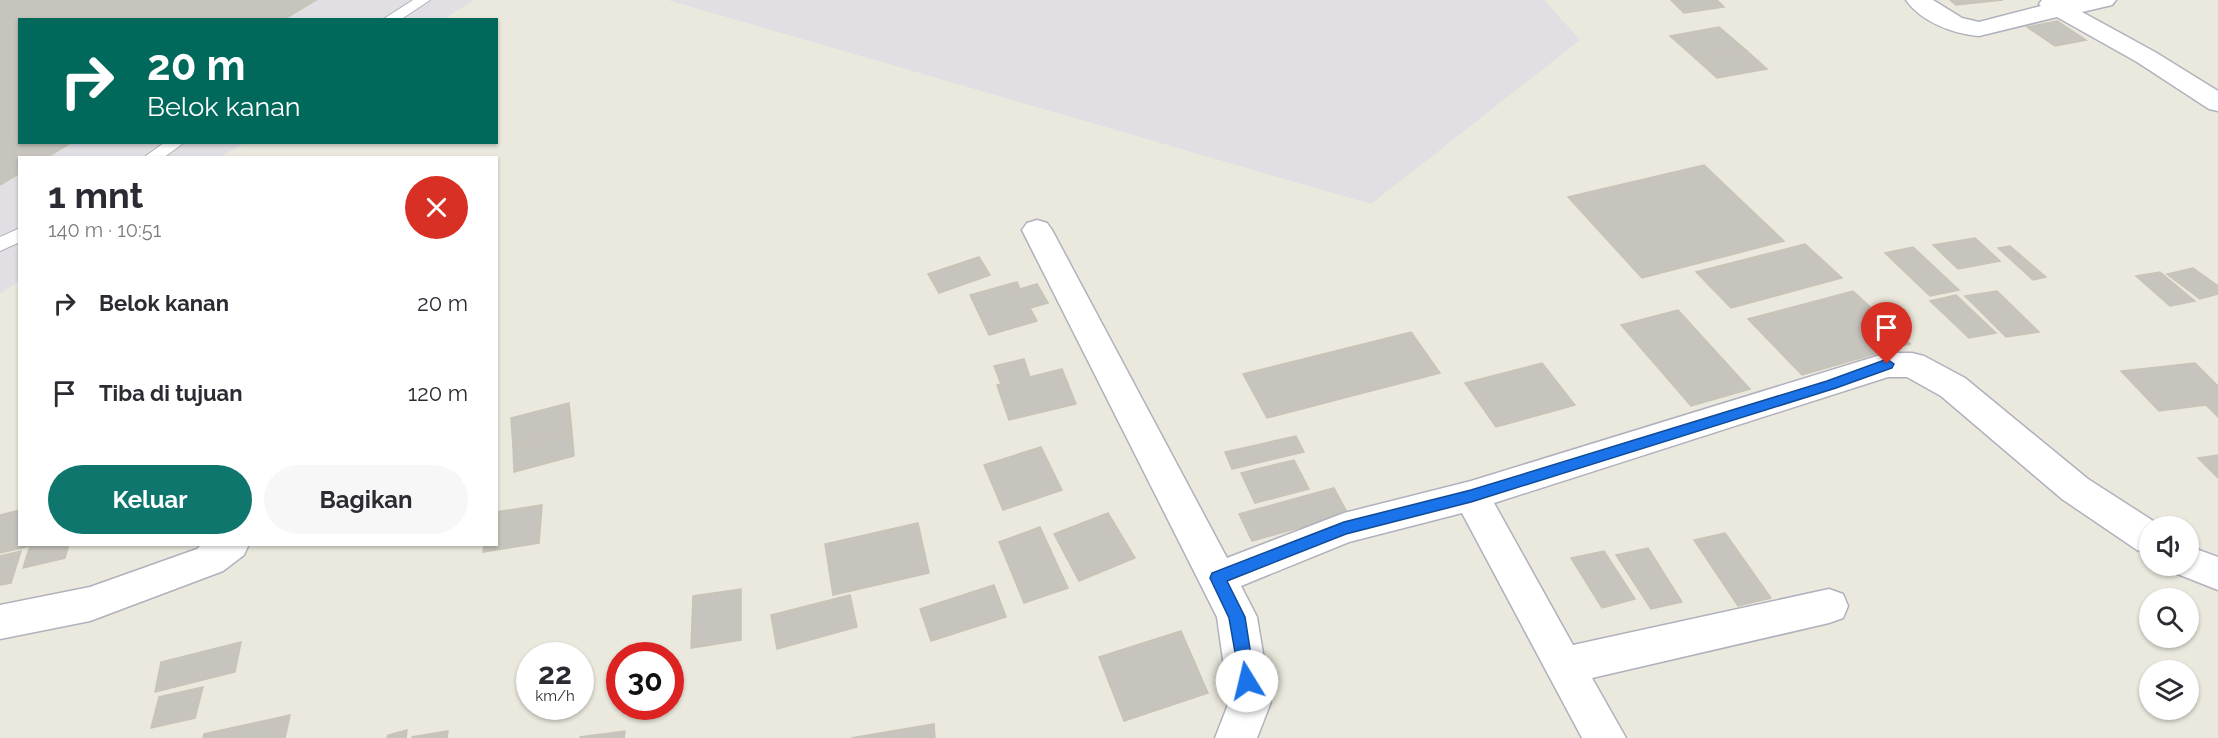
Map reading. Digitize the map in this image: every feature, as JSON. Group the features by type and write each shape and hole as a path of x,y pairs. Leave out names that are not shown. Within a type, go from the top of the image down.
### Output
{"street":[{"path":"1918,0 1942,18 1972,29 2052,4 2104,0"},
{"path":"2052,4 2146,57 2218,103"},
{"path":"1036,230 1237,617 1250,702 1236,738"},
{"path":"1218,578 1344,528 1471,496 1831,384 1887,364 1912,365 1953,387 2075,489 2139,532"},
{"path":"1471,496 1563,666 1605,738"},
{"path":"0,622 90,604 210,560 228,546"},
{"path":"2199,566 2218,574"},
{"path":"1563,666 1829,606"}],"lane":[{"path":"392,18 423,0"},
{"path":"154,156 174,144"},
{"path":"0,245 18,235"}],"shaded area":[{"path":"0,0 474,0 445,18 18,18 18,144 242,144 222,156 18,156 18,282 0,294"},
{"path":"668,0 1544,0 1580,40 1371,204"}],"building":[{"path":"0,0 316,0 286,18 18,18 18,144 69,144 49,156 18,156 18,174 0,185"},
{"path":"1671,0 1717,0 1724,7 1684,13"},
{"path":"1950,0 2003,0 1956,5"},
{"path":"2057,21 2086,40 2055,46 2027,27"},
{"path":"1719,27 1746,50 1696,59 1670,36"},
{"path":"1746,50 1767,69 1717,78 1696,59"},
{"path":"1704,165 1784,241 1642,278 1568,197"},
{"path":"1975,238 2000,261 1958,269 1933,245"},
{"path":"1805,244 1842,278 1731,308 1696,272"},
{"path":"2010,246 2046,277 2033,280 1998,248"},
{"path":"1913,247 1959,290 1930,296 1885,253"},
{"path":"979,257 990,275 939,293 928,274"},
{"path":"2193,268 2218,286 2218,294 2200,299 2167,274"},
{"path":"2160,272 2195,301 2170,306 2136,276"},
{"path":"1017,282 1020,289 1037,284 1048,303 1030,308 1037,321 989,335 970,295"},
{"path":"1853,291 1910,344 1802,375 1748,319"},
{"path":"1997,291 2039,332 2006,337 1965,296"},
{"path":"1956,295 1996,333 1969,338 1930,301"},
{"path":"1678,310 1750,389 1691,406 1621,325"},
{"path":"1411,332 1440,373 1267,418 1243,374"},
{"path":"1024,359 1030,377 1062,369 1076,404 1009,420 997,385 1001,384 994,366"},
{"path":"1542,363 1575,405 1496,427 1465,383"},
{"path":"2195,363 2218,386 2218,417 2206,405 2159,411 2121,371"},
{"path":"569,403 572,432 513,446 511,418"},
{"path":"572,432 574,456 514,472 513,446"},
{"path":"1296,436 1304,452 1232,469 1225,452"},
{"path":"1041,447 1062,490 1003,510 984,465"},
{"path":"2218,455 2218,478 2198,458"},
{"path":"1294,460 1309,489 1255,503 1241,473"},
{"path":"1334,488 1348,514 1252,541 1239,514"},
{"path":"542,505 539,543 483,552 484,546 498,546 498,512"},
{"path":"18,510 18,546 30,546 0,553 0,515"},
{"path":"1108,513 1135,558 1079,581 1054,534"},
{"path":"918,523 929,573 833,595 825,544"},
{"path":"1040,527 1068,588 1024,603 999,542"},
{"path":"1725,533 1771,598 1738,606 1694,540"},
{"path":"30,546 68,546 65,558 23,568"},
{"path":"1648,548 1682,602 1651,609 1616,555"},
{"path":"21,551 11,583 0,585 0,556"},
{"path":"1604,551 1635,599 1602,608 1571,558"},
{"path":"994,585 1006,617 931,641 920,609"},
{"path":"741,589 741,640 691,648 693,596"},
{"path":"850,595 857,627 777,649 771,615"},
{"path":"1181,631 1208,693 1124,721 1099,657"},
{"path":"241,642 235,672 155,692 161,662"},
{"path":"203,687 195,718 151,728 159,697"},
{"path":"290,715 285,738 203,738 204,734"},
{"path":"934,724 935,738 851,738"},
{"path":"407,730 406,738 387,738 388,735"},
{"path":"448,731 447,738 412,738 412,737"},
{"path":"625,731 624,738 580,738 580,737"}],"route":[{"path":"1247,681 1237,617 1218,578 1344,528 1471,496 1831,384 1887,364"}]}
